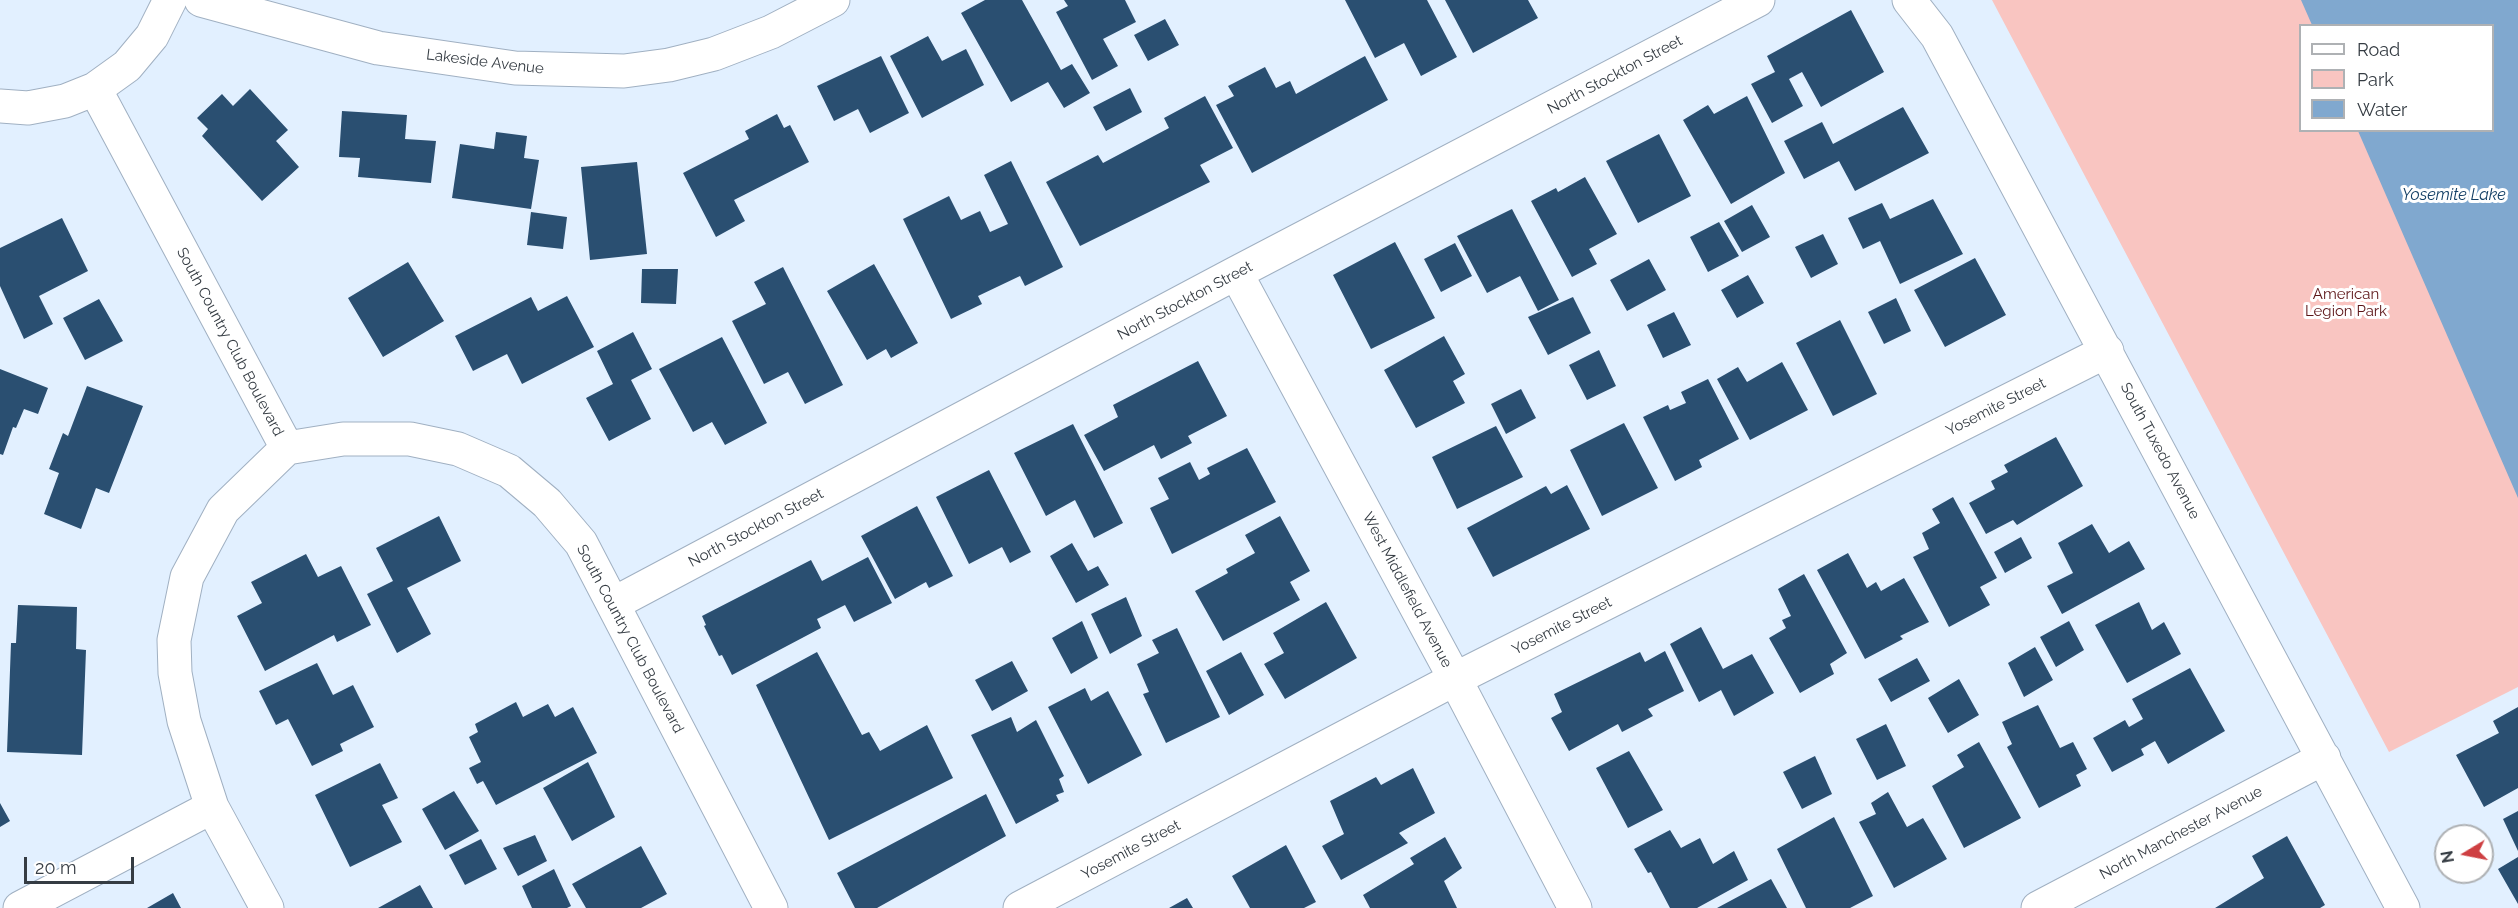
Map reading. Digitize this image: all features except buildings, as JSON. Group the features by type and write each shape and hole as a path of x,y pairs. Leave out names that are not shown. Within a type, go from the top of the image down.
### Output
{"street":[{"path":"0,106 28,108 66,101 95,89 127,66 152,36 170,0"},
{"name":"Lakeside Avenue","path":"201,0 378,48 515,68 624,71 669,65 714,54 771,32 833,0"},
{"name":"North Stockton Street","path":"613,604 1236,273 1758,0"},
{"name":"South Tuxedo Avenue","path":"1909,0 1937,36 2403,908"},
{"name":"South Country Club Boulevard","path":"95,89 287,448 343,439 410,439 458,449 509,471 547,503 581,543 771,908"},
{"name":"West Middlefield Avenue","path":"1236,273 1455,679 1575,908"},
{"name":"Yosemite Street","path":"1020,908 1455,679 2107,351"},
{"path":"267,908 212,807 184,722 175,673 174,640 185,588 193,564 223,510 287,448"},
{"name":"North Manchester Avenue","path":"2038,908 2324,758"},
{"path":"20,908 212,807"}],"green space":[{"name":"American Legion Park","path":"1992,0 2518,0 2518,687 2389,752"}],"water":[{"name":"Yosemite Lake","path":"2301,0 2518,0 2518,498 2358,132 2494,132 2494,24 2312,24"}]}
